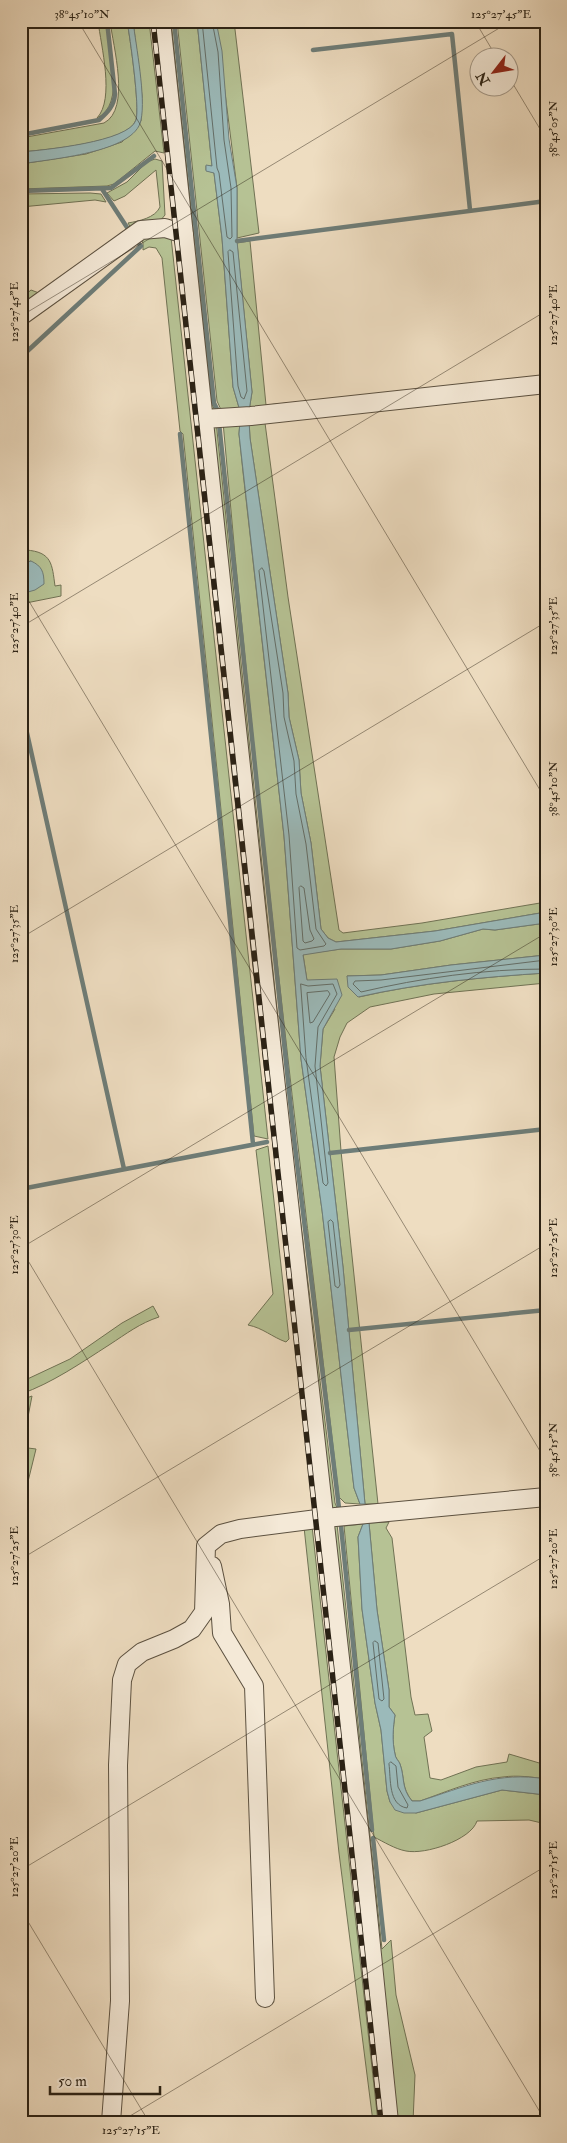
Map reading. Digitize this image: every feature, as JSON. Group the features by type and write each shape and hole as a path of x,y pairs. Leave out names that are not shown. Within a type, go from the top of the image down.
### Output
{"street":[{"path":"161,21 260,943 325,1518 389,2122"},
{"path":"21,316 141,230 165,228 184,234"},
{"path":"204,419 251,416 546,384"},
{"path":"111,2122 120,2002 118,1764 122,1680 127,1664 142,1652 174,1640 192,1629 204,1612 206,1546 221,1534 240,1529 325,1518 546,1497"},
{"path":"206,1546 215,1576 222,1632 254,1686 265,1998"}],"green space":[{"path":"98,21 106,21 114,74 111,101 106,111 97,118 102,109 106,86"},
{"path":"110,21 127,21 136,88 136,120 130,128 102,140 65,147 21,152 21,138 104,123 112,116 117,105 119,91 117,61"},
{"path":"133,21 149,21 164,153 155,151 114,184 107,186 21,189 21,164 86,154 122,142 141,121 142,96"},
{"path":"166,21 171,21 212,404 215,411 207,407"},
{"path":"177,21 197,21 212,166 206,166 206,170 214,173 222,238 233,387 240,411 222,412 217,401"},
{"path":"216,21 234,21 259,233 237,238 237,188"},
{"path":"155,159 162,161 165,215 160,221 132,230 128,223 151,216 160,207 156,170 125,196 114,201 107,193 127,182 147,162"},
{"path":"21,194 101,194 106,202 95,200 21,207"},
{"path":"139,236 171,237 268,1139 254,1136 183,434 180,431 162,258 156,248 149,247 143,250 143,243"},
{"path":"250,241 266,405 351,397 249,411 252,392 237,243"},
{"path":"31,290 39,293 21,311 21,298"},
{"path":"249,420 265,423 288,597 339,930 343,933 422,923 540,903 546,900 546,912 435,931 336,942 328,938 321,929 311,843 301,793 299,760 289,717 288,693 250,438"},
{"path":"216,421 290,1135 335,1503 338,1510 328,1508 208,425"},
{"path":"240,421 239,434 243,472 284,836 301,1059 322,1210 354,1488 360,1504 345,1503 339,1497 277,960 248,691 223,422"},
{"path":"21,551 35,551 46,556 53,571 55,586 61,585 61,596 21,604 21,594 25,594 31,561 21,564"},
{"path":"546,923 546,955 451,965 381,975 347,976 359,997 452,981 546,973 546,983 434,994 370,1007 347,1023 340,1037 334,1057 341,1151 378,1504 365,1504 343,1267 320,1066 323,1029 335,1009 307,981 303,954 341,949 391,949 440,941 483,929 495,930"},
{"path":"268,1146 289,1339 286,1342 248,1325 273,1294 256,1150"},
{"path":"153,1306 159,1317 133,1329 77,1366 21,1394 21,1382 70,1359 122,1323"},
{"path":"32,1396 22,1448 21,1448 21,1400"},
{"path":"28,1448 36,1449 21,1510 21,1476"},
{"path":"389,1522 386,1528 392,1538 411,1697 415,1715 428,1714 432,1731 424,1737 430,1778 441,1780 476,1767 507,1762 509,1754 546,1765 546,1779 519,1776 492,1778 461,1786 420,1801 412,1801 405,1787 402,1769 394,1749 395,1715 389,1707 389,1690 377,1610 369,1523"},
{"path":"337,1524 382,1949 391,1940 396,1995 415,2075 413,2122 395,2122 331,1525"},
{"path":"363,1524 358,1537 362,1609 390,1802 416,1813 502,1790 546,1795 546,1824 529,1820 477,1821 473,1828 457,1840 446,1845 414,1852 398,1849 374,1837 344,1526"},
{"path":"312,1526 378,2122 373,2122 339,1853 304,1527"}],"water":[{"path":"127,21 133,21 142,98 141,120 135,131 124,140 108,147 70,157 21,164 21,152 84,144 102,139 130,128 136,120 136,88"},
{"path":"197,21 216,21 222,51 229,139 237,188 237,241 252,392 249,411 240,411 233,387 222,238 214,173 206,171 206,165 212,166"},
{"path":"249,420 250,438 288,693 289,717 299,760 301,793 311,843 321,929 328,938 336,942 435,931 546,912 546,923 495,930 483,929 440,941 391,949 341,949 303,955 307,980 337,979 342,995 323,1029 320,1066 343,1267 365,1504 360,1504 354,1488 322,1210 301,1059 284,836 239,434 240,421"},
{"path":"31,561 42,570 44,584 35,590 21,594 21,564"},
{"path":"546,955 546,973 452,981 358,997 348,987 347,976 381,975 451,965"},
{"path":"369,1523 377,1610 389,1690 389,1707 395,1715 394,1749 402,1769 405,1787 412,1801 420,1801 482,1782 512,1777 546,1779 546,1795 502,1790 416,1813 404,1813 395,1810 390,1802 387,1791 381,1730 375,1703 362,1609 358,1537 363,1524"}],"waterway":[{"path":"21,135 99,120 110,108 115,94 107,21"},
{"path":"174,21 214,403 218,411"},
{"path":"313,50 452,34 470,210"},
{"path":"21,191 111,188 154,156"},
{"path":"102,189 130,232"},
{"path":"237,241 546,201"},
{"path":"21,357 141,246 134,239"},
{"path":"219,423 294,1138 339,1508"},
{"path":"180,434 253,1144"},
{"path":"21,706 124,1169"},
{"path":"330,1153 546,1129"},
{"path":"21,1189 267,1142"},
{"path":"349,1330 546,1310"},
{"path":"341,1526 372,1830"},
{"path":"373,1838 384,1940"}],"railway":[{"path":"153,21 381,2122"}]}
